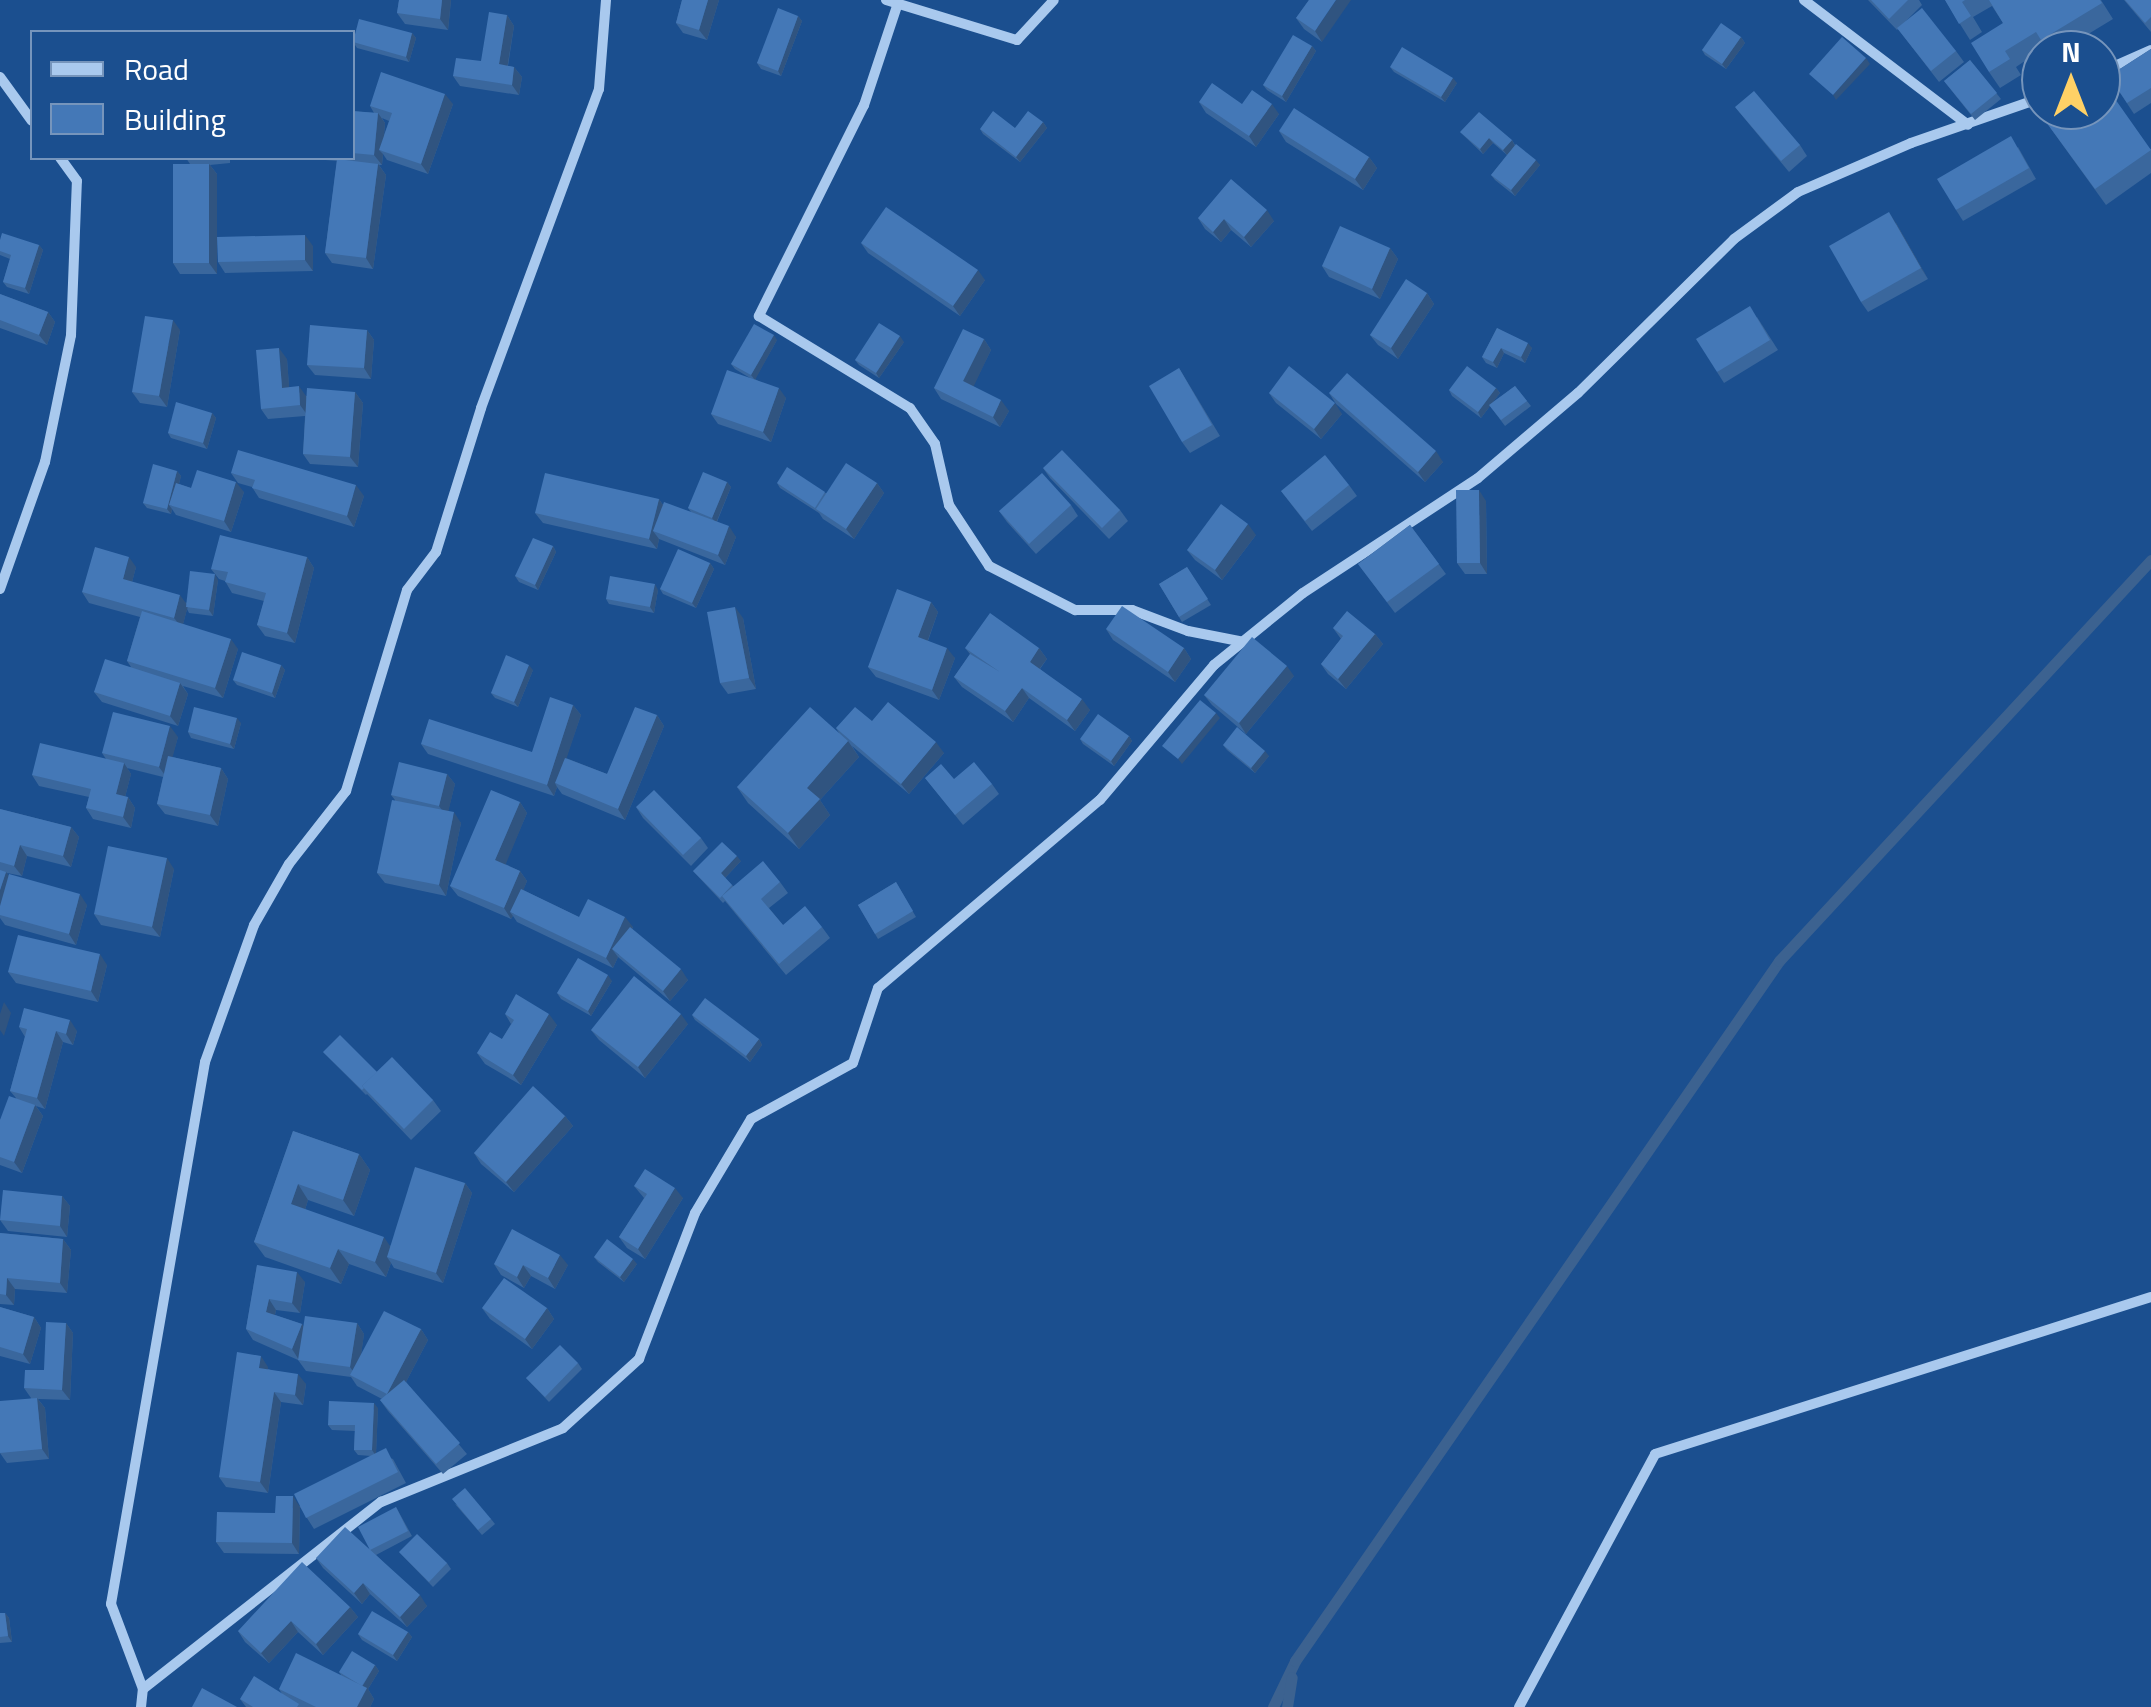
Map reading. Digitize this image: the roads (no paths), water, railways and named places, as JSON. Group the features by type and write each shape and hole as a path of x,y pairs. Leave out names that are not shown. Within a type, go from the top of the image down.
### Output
{"street":[{"path":"141,1707 142,1690 111,1604 206,1062 254,926 289,864 346,790 407,590 436,552 481,408 598,89 606,0"},
{"path":"1054,0 1018,40 892,1 864,106 759,316 910,408 934,444 949,505 989,566 1075,610 1132,610 1188,631 1244,642"},
{"path":"1804,0 1968,125"},
{"path":"2121,63 2151,50"},
{"path":"0,77 30,118"},
{"path":"142,1690 380,1502 563,1428 639,1359 695,1213 750,1119 852,1063 878,988 1100,800 1158,724 1244,642 1303,594 1478,478 1578,393 1734,239 1798,192 2021,105"},
{"path":"0,589 44,462 72,336 77,181 61,160"},
{"path":"1519,1707 1656,1454 2151,1297"}],"waterway":[{"path":"1273,1707 1295,1661 1779,961 2151,560"},
{"path":"1287,1707 1292,1677"}]}
